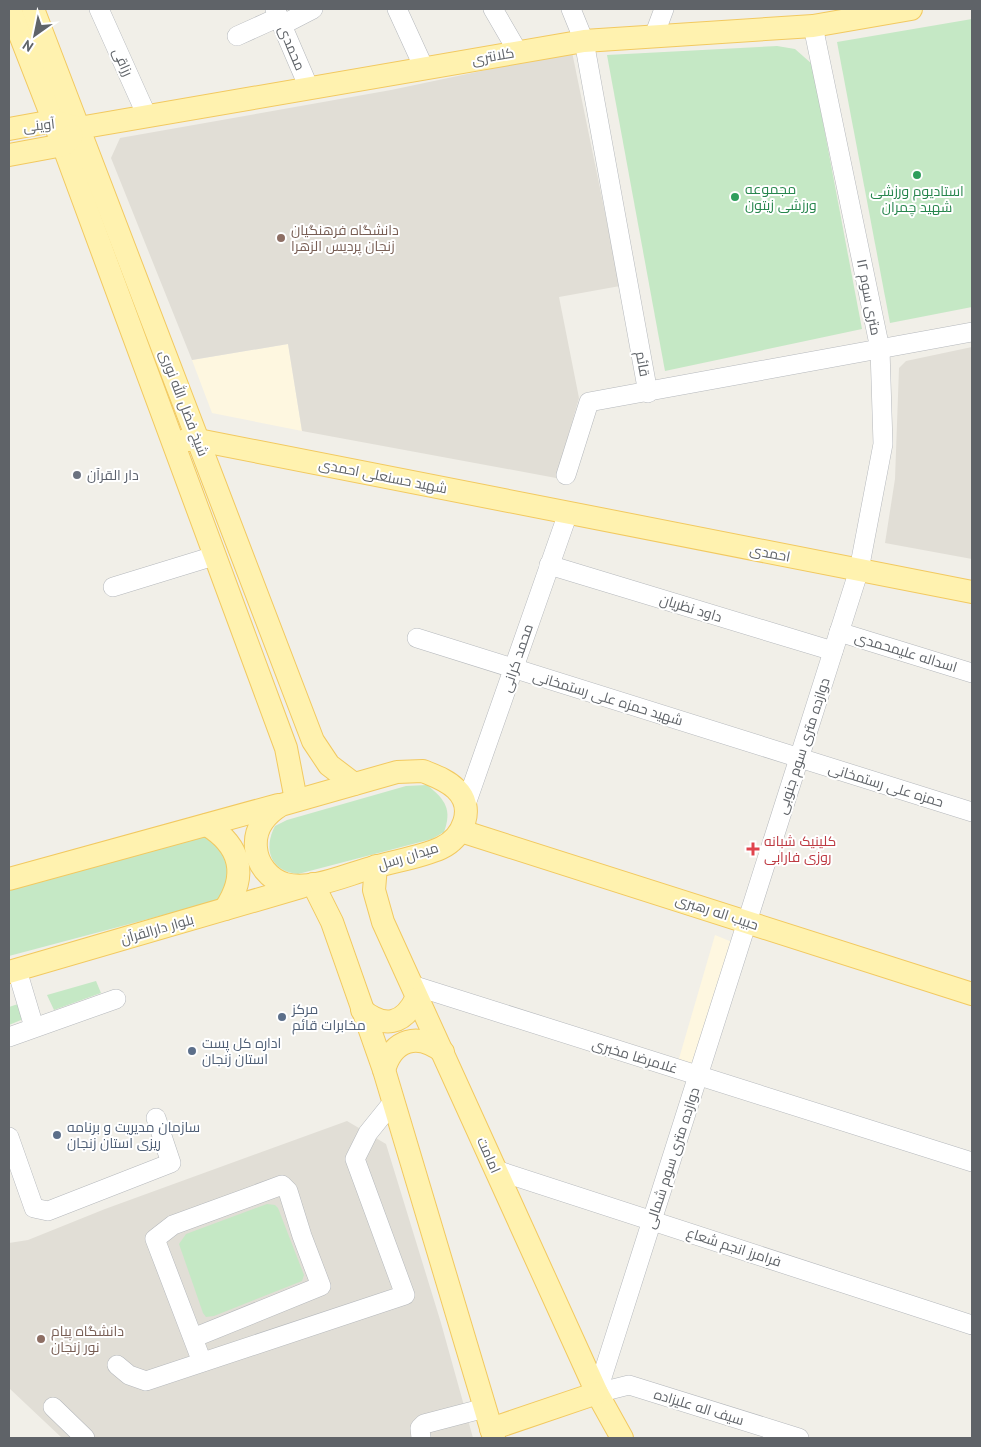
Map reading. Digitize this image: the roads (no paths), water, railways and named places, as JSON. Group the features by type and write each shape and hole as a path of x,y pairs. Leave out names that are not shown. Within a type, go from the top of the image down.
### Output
{"main road":[{"name":"شیخ فضل الله نوری","path":"10,9 63,146 286,748 289,802"},
{"name":"شیخ فضل الله نوری","path":"33,9 313,742 329,766 354,784"},
{"name":"کلانتری","path":"79,128 584,41 813,26 840,15 911,9"},
{"name":"آوینی","path":"9,129 53,121 79,128 63,146 9,156"},
{"name":"شهید حسنعلی احمدی","path":"172,440 198,440 568,513"},
{"name":"احمدی","path":"568,513 972,592"},
{"name":"میدان رسل","path":"461,831 441,848 309,885 278,881 267,873 259,862 256,848 256,835 261,822 270,812 289,802 397,772 423,771 446,781 458,790 466,804"},
{"path":"9,879 289,802"},
{"path":"461,831 466,818 466,804"},
{"path":"207,825 221,834 232,847 238,862 239,879 234,895 225,909"},
{"name":"حبیب اله رهبری","path":"461,831 972,994"},
{"name":"امامت","path":"376,866 374,890 376,906 597,1393 622,1438"},
{"path":"309,885 332,922 384,1070 492,1434 597,1393"},
{"name":"بلوار دارالقرآن","path":"13,971 309,885"},
{"path":"362,1010 372,1018 386,1022 399,1019 410,1011 414,992"},
{"path":"384,1070 388,1058 396,1048 407,1041 426,1042 443,1052"}],"street":[{"name":"رزاقی","path":"99,9 147,116"},
{"path":"237,36 279,17 313,9"},
{"path":"397,9 424,68"},
{"path":"493,9 518,52"},
{"name":"قائم","path":"571,9 584,41 648,393 972,332"},
{"path":"654,36 664,9"},
{"name":"محمدی","path":"279,17 309,88"},
{"name":"۱۲ متری سوم","path":"813,26 880,349 883,444 859,570"},
{"path":"566,475 589,402 648,393"},
{"name":"محمد کرانی","path":"466,804 568,513"},
{"path":"113,588 214,556"},
{"name":"داود نظریان","path":"549,565 833,651"},
{"name":"دوازده متری سوم جنوبی","path":"747,922 859,570"},
{"name":"اسداله علیمحمدی","path":"839,632 972,672"},
{"name":"شهید حمزه علی رستمخانی","path":"417,638 799,758"},
{"name":"حمزه علی رستمخانی","path":"799,758 972,812"},
{"name":"دوازده متری سوم شمالی","path":"597,1393 747,922"},
{"path":"13,971 34,1027"},
{"name":"غلامرضا مخبری","path":"414,992 698,1076 972,1162"},
{"path":"9,1037 116,999"},
{"path":"117,1365 129,1375 146,1381 405,1295 355,1159 368,1133 393,1102"},
{"path":"9,1138 34,1208 48,1211 171,1162 156,1118"},
{"name":"فرامرز انجم شعاع","path":"496,1170 972,1325"},
{"path":"193,1338 321,1286 302,1236 288,1191 282,1185 173,1225 155,1239 202,1362"},
{"name":"سیف اله علیزاده","path":"597,1393 629,1385 799,1438"},
{"path":"53,1407 85,1438"},
{"path":"421,1438 420,1428 424,1424 485,1408"}],"place":[{"name":"استادیوم ورزشی شهید چمران","path":"917,175"},
{"name":"مجموعه ورزشی زیتون","path":"735,197"},
{"name":"دانشگاه فرهنگیان زنجان پردیس الزهرا","path":"281,238"},
{"name":"دار القرآن","path":"77,475"},
{"name":"کلینیک شبانه روزی فارابی","path":"753,849"},
{"name":"مرکز مخابرات قائم","path":"282,1017"},
{"name":"اداره کل پست استان زنجان","path":"192,1051"},
{"name":"سازمان مدیریت و برنامه ریزی استان زنجان","path":"57,1135"},
{"name":"دانشگاه پیام نور زنجان","path":"41,1339"}]}
